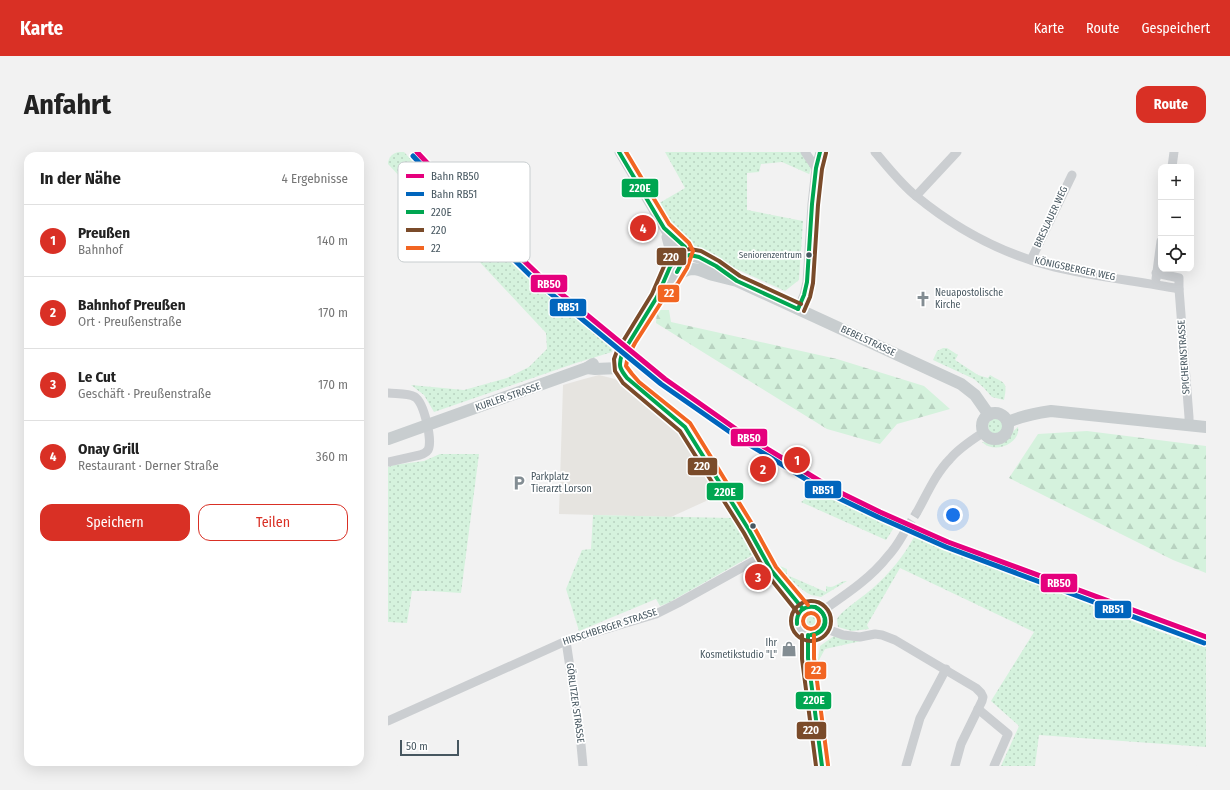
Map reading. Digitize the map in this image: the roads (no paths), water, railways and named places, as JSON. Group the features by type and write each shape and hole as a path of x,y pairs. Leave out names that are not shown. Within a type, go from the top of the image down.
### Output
{"main road":[{"name":"BEBELSTRASSE","path":"688,253 716,266 737,281 961,384 975,395 989,415"},
{"path":"657,297 670,267 676,259 688,253"},
{"path":"688,253 703,271"},
{"path":"620,364 622,354 630,340 657,297 682,265 688,253"},
{"path":"673,278 686,270 692,269 703,271"},
{"name":"BEBELSTRASSE","path":"703,271 712,275 737,281"},
{"name":"KURLER STRASSE","path":"388,439 587,368 594,364 620,364"},
{"path":"1008,422 1021,416 1051,411 1206,427"},
{"path":"992,413 1000,414 1008,422 1007,430 1002,437 998,438 990,438 984,432 982,424 992,413"}],"street":[{"path":"619,152 672,242 688,253"},
{"path":"805,152 816,168"},
{"path":"798,309 804,295 807,282 812,204 816,168 820,152"},
{"name":"KÖNIGSBERGER WEG","path":"875,152 905,186 916,196 951,222 1003,250 1054,267 1179,289"},
{"path":"916,196 957,152"},
{"path":"1172,164 1174,152"},
{"name":"BRESLAUER WEG","path":"1031,260 1072,175"},
{"path":"664,228 670,252 670,267"},
{"path":"1155,284 1158,260"},
{"path":"1156,273 1179,278 1179,289"},
{"name":"SPICHERNSTRASSE","path":"1179,289 1189,417 1188,426"},
{"path":"620,364 627,378 635,386 685,427 763,556 782,584 803,609"},
{"path":"388,393 410,395 419,401 428,425 430,442 428,450 425,453 388,462"},
{"path":"918,512 937,476 949,459 961,448 984,432"},
{"path":"822,611 872,574 896,547 907,528"},
{"name":"HIRSCHBERGER STRASSE","path":"388,721 566,640 656,614 678,604 763,556"},
{"path":"811,606 822,611 825,619 824,628 818,634 808,635 797,626 797,616 803,609 811,606"},
{"path":"824,628 843,635 860,637 875,634 895,640 966,681 981,693 983,697 961,744 955,766"},
{"path":"808,635 808,658 822,766"},
{"name":"GÖRLITZER STRASSE","path":"566,640 580,734 583,766"},
{"path":"906,766 920,718 946,669"},
{"path":"978,709 1008,734 994,766"}],"tunnel":[{"path":"907,528 917,512"}],"rail line":[{"name":"RB50","path":"417,152 426,162"},
{"name":"RB51","path":"413,156 419,162"},
{"name":"RB51","path":"516,262 538,283 661,384 740,439 830,494 946,547 1204,643"},
{"name":"RB50","path":"525,262 542,278 665,379 743,434 833,489 880,512 948,542 1206,637"}],"place":[{"name":"Onay Grill","path":"643,228"},
{"name":"Seniorenzentrum","path":"809,255"},
{"name":"Neuapostolische Kirche","path":"923,299"},
{"name":"Preußen","path":"797,460"},
{"name":"Bahnhof Preußen","path":"763,469"},
{"name":"Parkplatz Tierarzt Lorson","path":"519,483"},
{"name":"Le Cut","path":"758,577"},
{"name":"Ihr Kosmetikstudio \"L\"","path":"789,649"}]}
